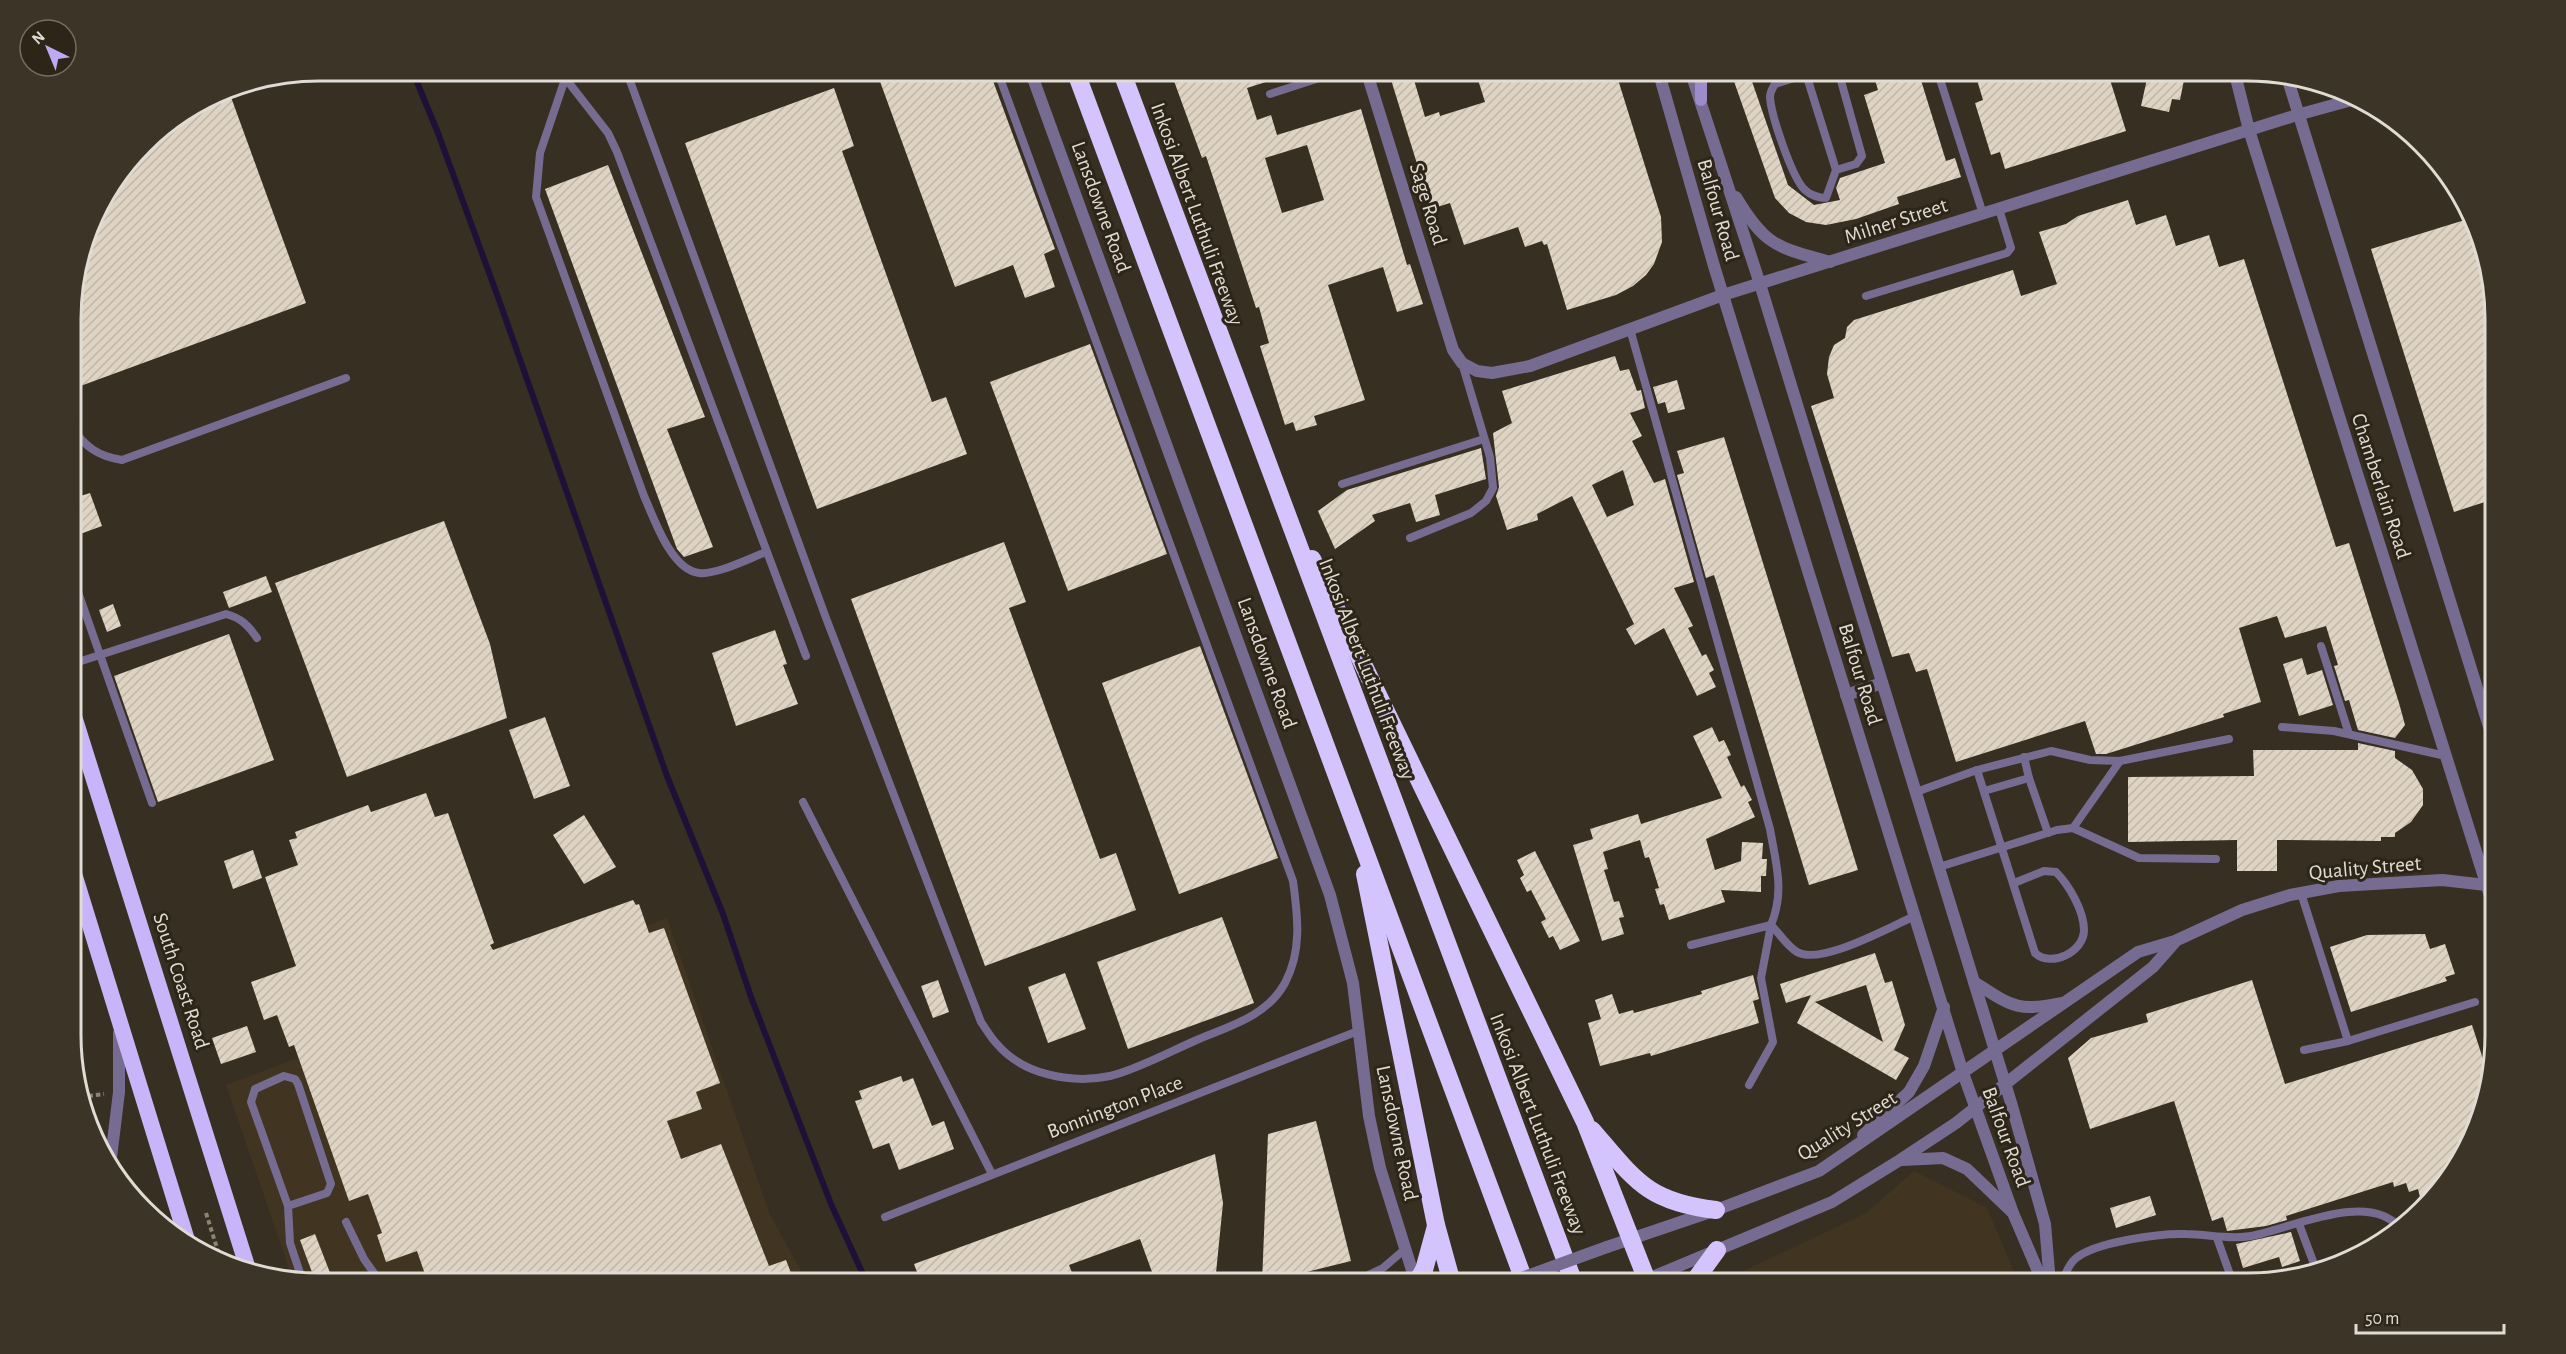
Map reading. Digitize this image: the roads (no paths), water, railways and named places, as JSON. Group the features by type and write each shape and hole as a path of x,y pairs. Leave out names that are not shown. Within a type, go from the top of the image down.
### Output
{"highway":[{"path":"1080,81 1521,1273"},
{"name":"Inkosi Albert Luthuli Freeway","path":"1125,81 1267,467 1570,1273"},
{"path":"1267,467 1389,712 1585,1122 1622,1220 1632,1238 1642,1273"},
{"name":"South Coast Road","path":"81,739 244,1260"},
{"path":"1356,825 1387,992 1411,1094 1436,1225 1449,1273"},
{"path":"81,896 184,1231"},
{"path":"1585,1122 1652,1194 1683,1206 1716,1210"},
{"path":"1421,1273 1436,1225"},
{"path":"1700,1273 1717,1250"}],"main road":[{"path":"1701,81 1701,100"}],"street":[{"name":"Lansdowne Road","path":"1034,81 1330,895 1347,954 1370,1116 1380,1168 1404,1250 1416,1273"},
{"name":"Sage Road","path":"1369,81 1453,350 1462,363"},
{"name":"Balfour Road","path":"1660,81 1723,295 1963,1073 2013,1213 2039,1273"},
{"name":"Balfour Road","path":"1694,81 1723,176 1760,284 2006,1084 2045,1224 2049,1273"},
{"name":"Chamberlain Road","path":"2237,81 2249,130 2446,756 2485,866"},
{"name":"Chamberlain Road","path":"2289,85 2296,115 2485,714"},
{"name":"Milner Street","path":"1462,363 1477,371 1492,373 1530,366 1723,295 2296,115 2344,102"},
{"path":"1723,176 1746,213 1772,243 1830,262"},
{"path":"1846,695 1882,683"},
{"name":"Quality Street","path":"1536,1273 1716,1210 1819,1171 1837,1161 2138,952 2175,941 2242,910 2301,893 2339,886 2442,880 2485,885"},
{"name":"Quality Street","path":"1665,1273 1832,1202 1900,1160 1975,1108 2153,967 2175,941"},
{"path":"1974,982 2007,1003 2021,1008 2038,1008 2067,1002"},
{"path":"1837,1161 1909,1092 1924,1066 1944,1007"},
{"path":"112,1152 119,1092 119,1017"},
{"path":"1900,1160 1943,1158 1967,1168 2013,1213"}],"lane":[{"path":"565,81 540,153 536,197 644,496 664,540 678,561 689,570 700,573 713,571 766,552"},
{"path":"566,81 608,133 617,152 806,657"},
{"path":"630,81 826,618 981,1022 997,1045 1027,1068 1068,1079 1111,1076 1241,1022 1263,1009 1284,986 1296,959 1298,920 1293,881 1001,81"},
{"path":"1270,94 1310,81"},
{"path":"1784,81 1775,84 1769,94 1791,168 1804,190 1814,196 1826,198 1836,170 1808,81"},
{"path":"1836,170 1856,164 1862,156 1841,81"},
{"path":"1941,81 1983,214"},
{"path":"1866,296 2007,253 2011,248 2000,209"},
{"path":"1630,329 1770,829 1780,893 1779,906 1771,925 1761,978 1773,1042 1749,1085"},
{"path":"1410,538 1471,513 1486,501 1493,488 1492,470 1462,363"},
{"path":"81,438 91,450 104,457 122,460 346,378"},
{"path":"1342,484 1484,439"},
{"path":"81,598 152,803"},
{"path":"81,661 226,614 243,621 257,638"},
{"path":"2321,646 2349,734"},
{"path":"2282,726 2349,734 2446,756"},
{"path":"1916,792 1977,770 2051,751 2090,760 2120,760 2229,739"},
{"path":"2024,757 2048,833"},
{"path":"2073,828 2120,760"},
{"path":"1977,770 2035,953 2048,959 2062,957 2075,950 2084,931 2079,908 2062,877 2056,872 2044,871 2014,883"},
{"path":"1984,791 2029,778"},
{"path":"803,802 992,1174"},
{"path":"1939,867 2048,833 2073,828 2139,858 2216,860"},
{"path":"2301,893 2348,1041"},
{"path":"1771,925 1798,953 1809,955 1829,953 1915,916"},
{"path":"1691,945 1771,925"},
{"path":"2304,1050 2348,1041 2475,1002"},
{"name":"Bonnington Place","path":"885,1217 1358,1031"},
{"path":"288,1206 327,1193 331,1184 298,1084 295,1079 284,1076 255,1089 251,1102 288,1206 290,1243 300,1272"},
{"path":"2067,1273 2075,1259 2096,1248 2153,1236 2187,1233 2217,1238 2250,1236 2348,1211 2372,1214 2393,1223"},
{"path":"346,1222 374,1273"},
{"path":"2299,1224 2314,1263"},
{"path":"2217,1238 2229,1273"},
{"path":"1373,1273 1383,1268 1404,1250"}],"waterway":[{"path":"417,81 499,300 667,776 723,914 751,997 831,1204 862,1273"}]}
